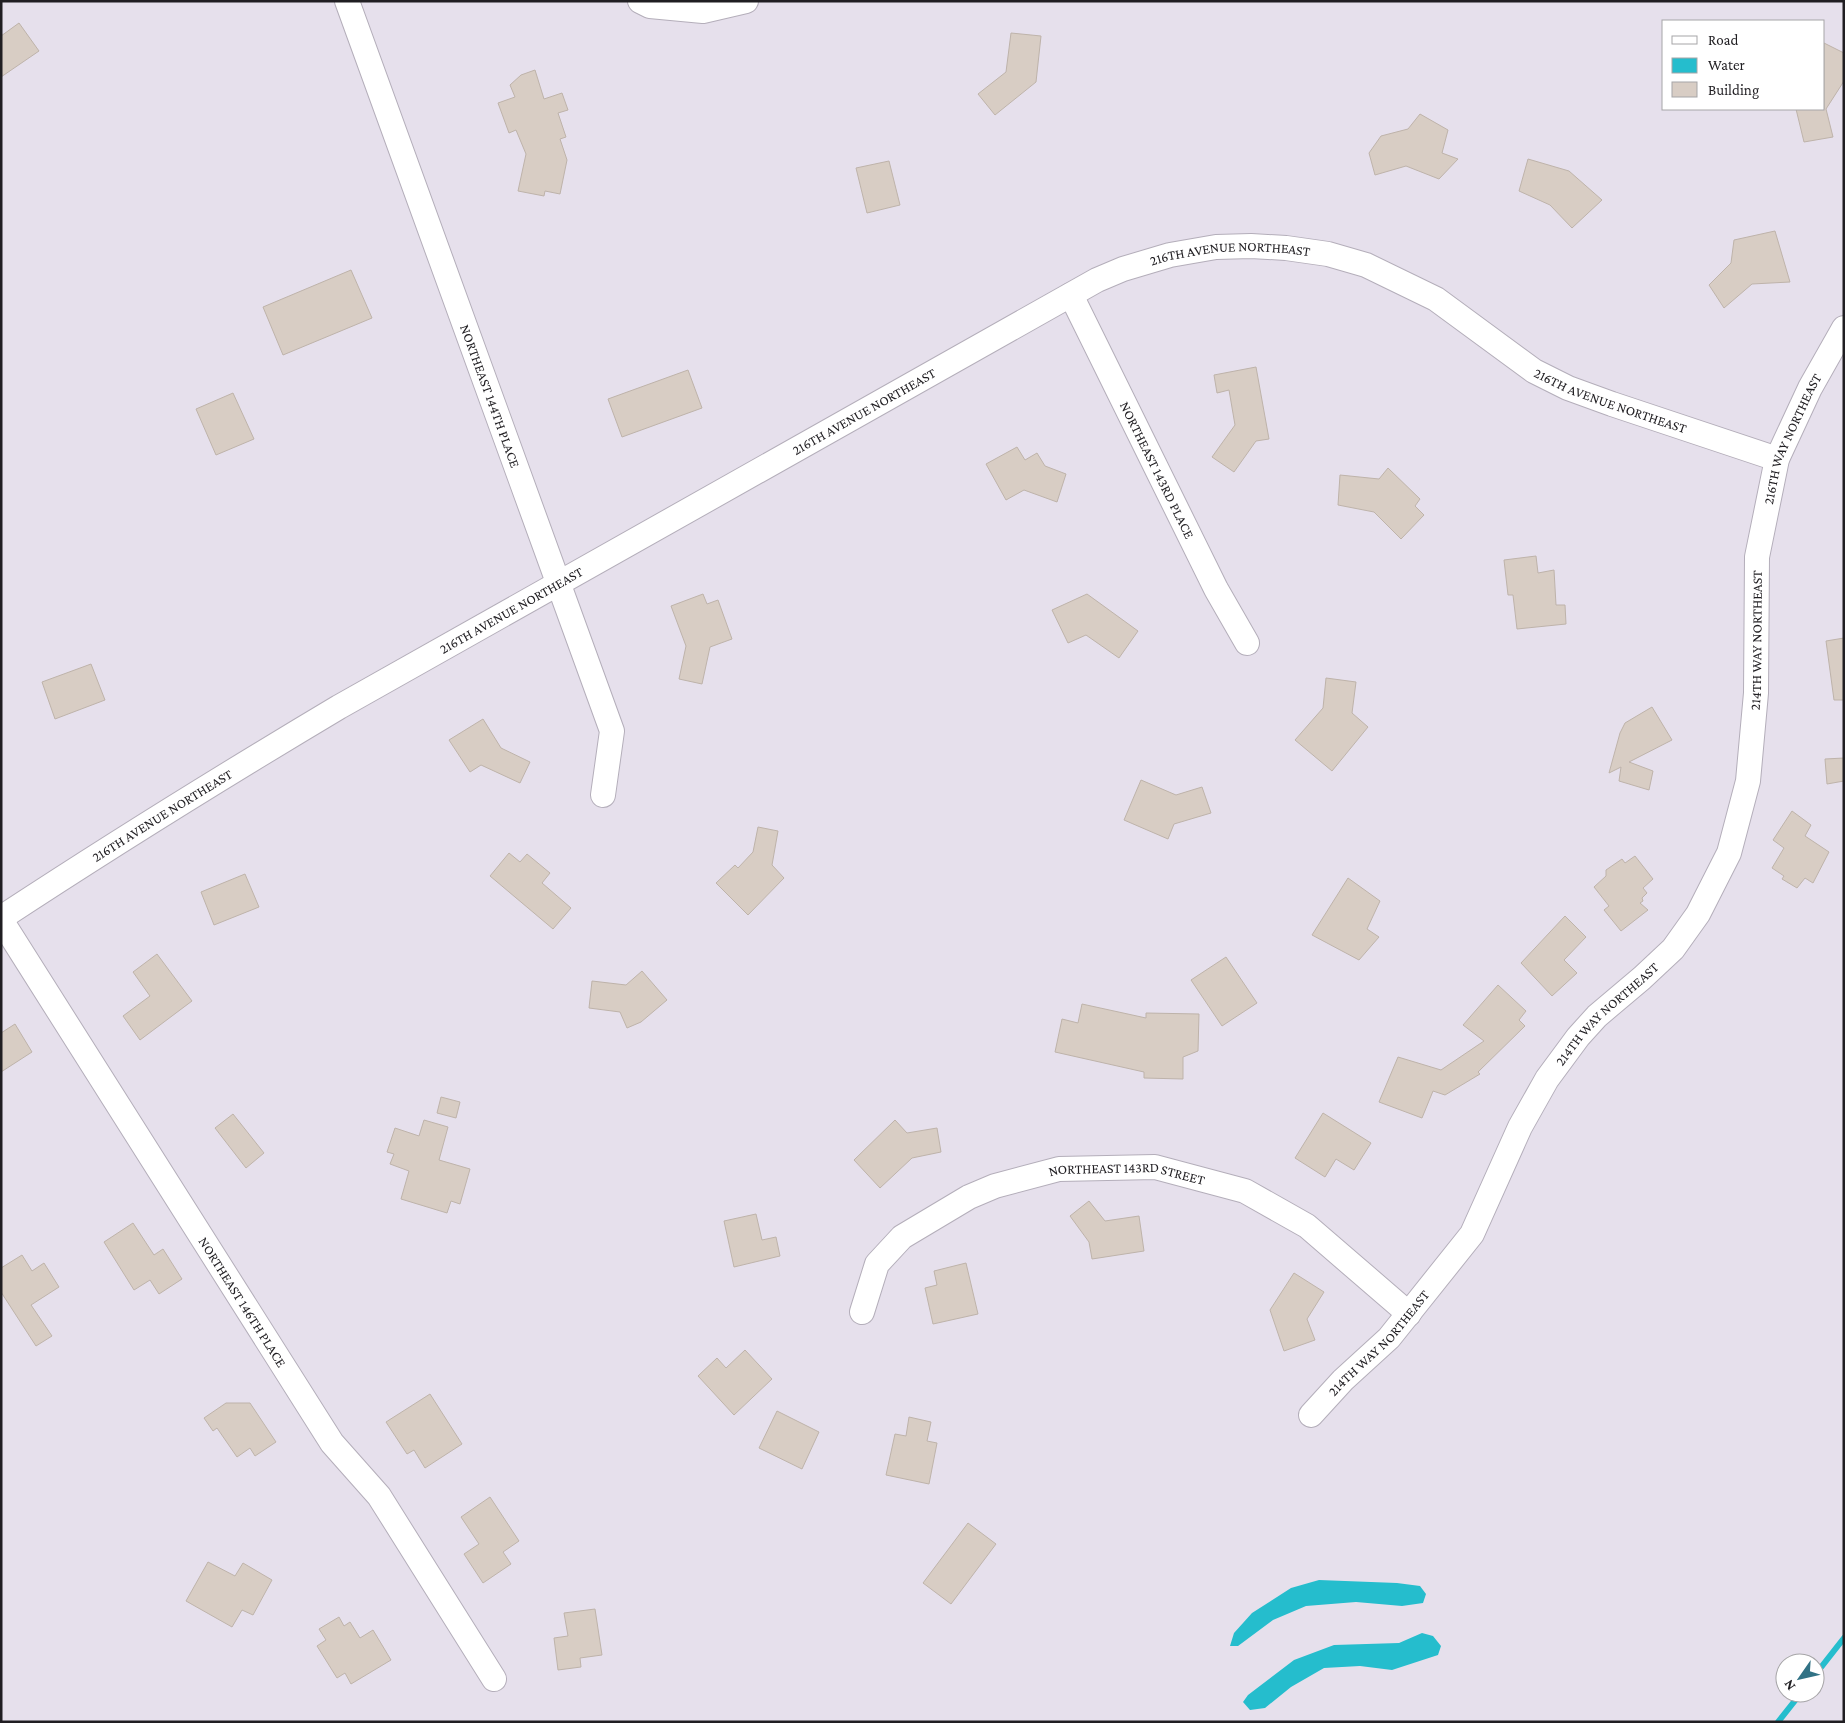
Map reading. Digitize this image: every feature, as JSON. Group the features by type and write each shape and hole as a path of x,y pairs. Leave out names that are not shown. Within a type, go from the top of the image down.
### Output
{"street":[{"name":"NORTHEAST 144TH PLACE","path":"347,1 612,731 603,795"},
{"path":"640,1 650,6 703,10 746,1"},
{"name":"216TH AVENUE NORTHEAST","path":"1,919 80,866 262,753 559,583 1097,280 1123,269 1170,255 1216,247 1251,246 1286,248 1328,254 1366,264 1436,299 1534,371 1568,388 1777,459"},
{"name":"NORTHEAST 143RD PLACE","path":"1071,294 1216,589 1246,643"},
{"name":"216TH WAY NORTHEAST","path":"1758,557 1777,459 1810,388 1844,328"},
{"name":"214TH WAY NORTHEAST","path":"1311,1415 1343,1380 1389,1338 1472,1234 1520,1127 1546,1079 1578,1037 1597,1016 1673,949 1698,914 1729,853 1748,781 1756,693 1758,557"},
{"name":"NORTHEAST 146TH PLACE","path":"1,919 332,1443 380,1496 494,1679"},
{"name":"NORTHEAST 143RD STREET","path":"862,1312 877,1264 902,1237 969,1197 995,1186 1059,1169 1155,1167 1245,1191 1307,1226 1410,1314"}],"water":[{"path":"1319,1580 1397,1583 1420,1586 1426,1594 1423,1603 1402,1606 1356,1602 1306,1606 1273,1620 1238,1646 1230,1646 1234,1633 1252,1613 1291,1588"},
{"path":"1422,1633 1433,1636 1441,1646 1438,1655 1392,1670 1360,1666 1324,1668 1291,1687 1265,1708 1250,1710 1243,1702 1248,1695 1294,1660 1334,1645 1399,1643"}],"building":[{"path":"19,23 39,51 1,77 1,36"},
{"path":"1011,33 1041,36 1036,82 995,115 978,94 1006,72"},
{"path":"1825,44 1844,53 1844,81 1826,109 1833,137 1804,142 1796,110 1825,110"},
{"path":"535,70 544,99 562,93 568,110 558,113 566,137 560,139 567,160 560,194 545,191 544,196 518,191 526,154 516,130 509,133 498,103 515,97 510,85 521,75"},
{"path":"1420,114 1448,130 1442,153 1458,159 1439,179 1406,166 1375,175 1369,153 1381,136 1408,129"},
{"path":"1528,159 1569,171 1602,200 1572,228 1550,205 1519,191"},
{"path":"889,161 900,205 867,213 856,168"},
{"path":"1775,231 1790,282 1752,284 1724,308 1709,285 1731,263 1734,240"},
{"path":"351,270 372,318 283,355 263,307"},
{"path":"1256,367 1269,439 1256,441 1234,472 1212,457 1235,425 1229,390 1217,393 1214,375"},
{"path":"688,370 702,408 622,437 608,399"},
{"path":"233,393 254,439 216,455 196,409"},
{"path":"1017,447 1025,460 1037,453 1045,466 1066,474 1057,502 1024,490 1006,500 986,464"},
{"path":"1388,468 1420,499 1415,506 1424,515 1401,539 1374,512 1338,505 1340,475 1379,479"},
{"path":"1536,556 1538,573 1554,570 1556,605 1565,605 1566,624 1517,629 1513,595 1508,595 1504,560"},
{"path":"703,594 707,604 718,600 732,639 710,647 702,684 679,679 686,646 671,606"},
{"path":"1087,594 1138,631 1119,658 1086,635 1068,643 1052,610"},
{"path":"1844,638 1844,700 1834,700 1826,641"},
{"path":"91,664 105,700 55,719 42,682"},
{"path":"1326,678 1356,682 1352,713 1368,727 1332,771 1295,740 1323,708"},
{"path":"1652,707 1672,740 1629,762 1653,771 1649,790 1619,781 1621,767 1609,773 1620,733 1625,723"},
{"path":"483,719 501,748 530,762 520,783 481,765 470,772 449,740"},
{"path":"1844,758 1844,781 1827,784 1825,759"},
{"path":"1141,780 1176,795 1202,787 1211,813 1174,824 1168,839 1124,820"},
{"path":"1792,811 1811,825 1805,836 1829,852 1813,883 1805,878 1797,888 1782,879 1784,876 1772,868 1784,848 1773,840"},
{"path":"758,827 778,831 772,865 784,878 748,915 716,883 735,865 738,868 753,852"},
{"path":"509,853 520,862 527,854 550,873 542,883 571,908 553,929 490,876"},
{"path":"1635,856 1653,879 1643,888 1647,893 1640,903 1648,910 1621,931 1604,910 1609,906 1594,887 1606,876 1606,870 1622,859 1625,863"},
{"path":"245,874 259,907 214,925 201,892"},
{"path":"1348,878 1380,901 1367,929 1379,937 1359,960 1312,935"},
{"path":"1565,916 1586,937 1564,960 1577,973 1552,996 1521,963"},
{"path":"157,954 192,1001 140,1040 123,1016 150,996 133,972"},
{"path":"1226,957 1257,1003 1222,1026 1191,980"},
{"path":"642,971 667,1000 641,1022 627,1028 620,1012 589,1008 592,981 626,985"},
{"path":"1498,985 1526,1011 1519,1020 1525,1026 1478,1072 1480,1074 1445,1095 1433,1091 1422,1118 1379,1102 1398,1057 1441,1070 1484,1041 1463,1025"},
{"path":"1082,1004 1146,1018 1146,1013 1199,1014 1198,1051 1183,1057 1183,1079 1144,1078 1144,1072 1055,1052 1062,1019 1078,1023"},
{"path":"15,1024 32,1052 1,1072 1,1033"},
{"path":"441,1097 460,1102 456,1118 437,1113"},
{"path":"1323,1113 1371,1143 1354,1170 1336,1159 1325,1177 1295,1158"},
{"path":"233,1114 264,1153 246,1168 215,1128"},
{"path":"424,1120 448,1127 439,1160 470,1169 460,1204 451,1201 447,1213 401,1199 409,1171 390,1164 394,1154 387,1152 395,1128 419,1136"},
{"path":"895,1120 907,1133 937,1128 941,1152 912,1158 880,1188 854,1160"},
{"path":"1089,1201 1105,1221 1139,1216 1144,1251 1092,1259 1089,1242 1070,1216"},
{"path":"756,1214 762,1240 776,1237 780,1256 734,1267 724,1221"},
{"path":"133,1223 154,1255 163,1249 182,1279 159,1294 150,1280 134,1290 104,1242"},
{"path":"22,1255 32,1271 44,1263 59,1287 31,1305 52,1336 36,1346 1,1292 1,1268"},
{"path":"966,1263 978,1314 933,1324 925,1288 937,1285 934,1271"},
{"path":"1294,1273 1324,1292 1307,1319 1315,1340 1284,1351 1270,1310"},
{"path":"745,1350 772,1379 734,1415 698,1376 717,1358 726,1368"},
{"path":"430,1394 462,1444 425,1468 414,1450 407,1454 386,1422"},
{"path":"226,1403 250,1403 276,1442 255,1456 250,1448 237,1457 217,1428 213,1431 204,1418"},
{"path":"777,1411 819,1432 802,1469 759,1448"},
{"path":"909,1417 931,1422 927,1441 937,1443 929,1484 886,1475 895,1434 906,1436"},
{"path":"490,1497 519,1541 503,1552 511,1564 483,1583 464,1554 479,1544 461,1517"},
{"path":"968,1523 996,1544 951,1604 923,1583"},
{"path":"208,1562 235,1576 243,1563 272,1580 253,1615 242,1610 232,1627 186,1601"},
{"path":"595,1609 602,1655 580,1658 581,1667 558,1670 554,1638 568,1636 564,1613"},
{"path":"339,1617 344,1626 350,1622 360,1638 373,1630 391,1660 351,1684 345,1673 337,1678 317,1646 326,1640 319,1629"}],"waterway":[{"path":"1825,1662 1844,1638"},
{"path":"1778,1722 1793,1703"}]}
